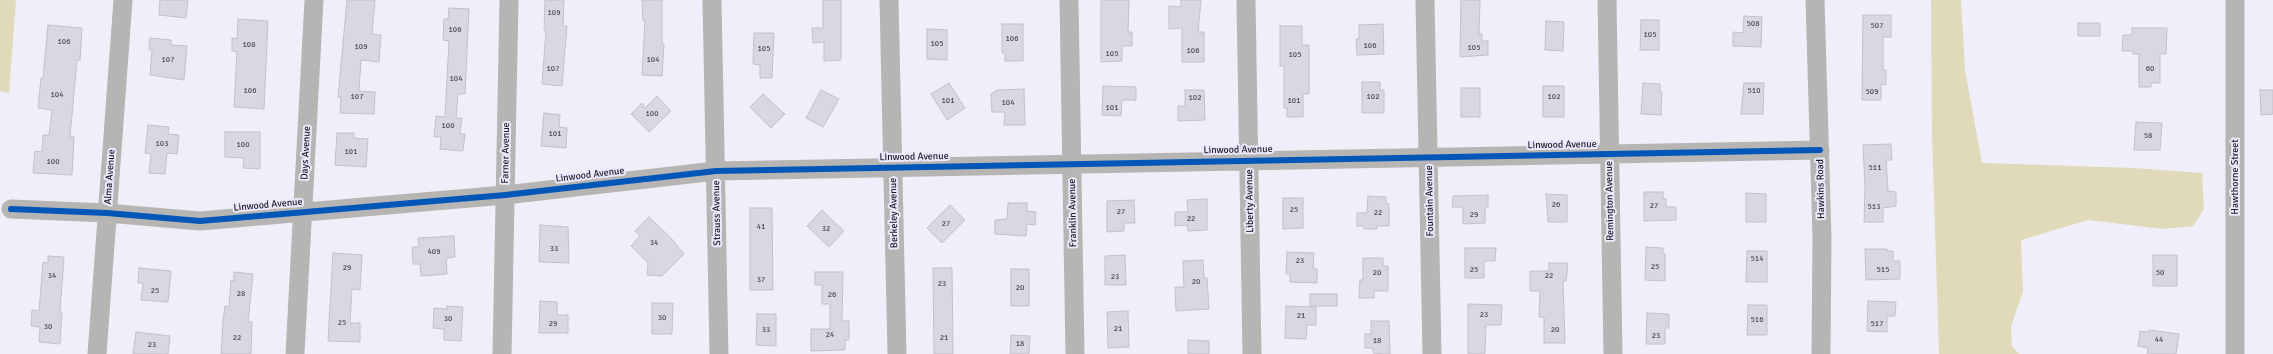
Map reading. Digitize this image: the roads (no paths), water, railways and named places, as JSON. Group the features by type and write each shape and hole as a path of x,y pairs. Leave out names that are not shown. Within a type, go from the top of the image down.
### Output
{"street":[{"name":"Alma Avenue","path":"97,354 123,0"},
{"name":"Days Avenue","path":"295,354 314,0"},
{"name":"Farner Avenue","path":"502,354 509,0"},
{"name":"Strauss Avenue","path":"712,0 720,354"},
{"name":"Berkeley Avenue","path":"889,0 897,354"},
{"name":"Franklin Avenue","path":"1069,0 1075,354"},
{"name":"Liberty Avenue","path":"1246,0 1252,354"},
{"name":"Fountain Avenue","path":"1425,0 1432,354"},
{"name":"Remington Avenue","path":"1607,0 1613,354"},
{"name":"Hawkins Road","path":"1815,0 1820,150 1821,354"},
{"name":"Hawthorne Street","path":"2235,0 2235,354"},
{"name":"Linwood Avenue","path":"11,209 107,213 200,221 505,195 716,171 1820,150"}]}
